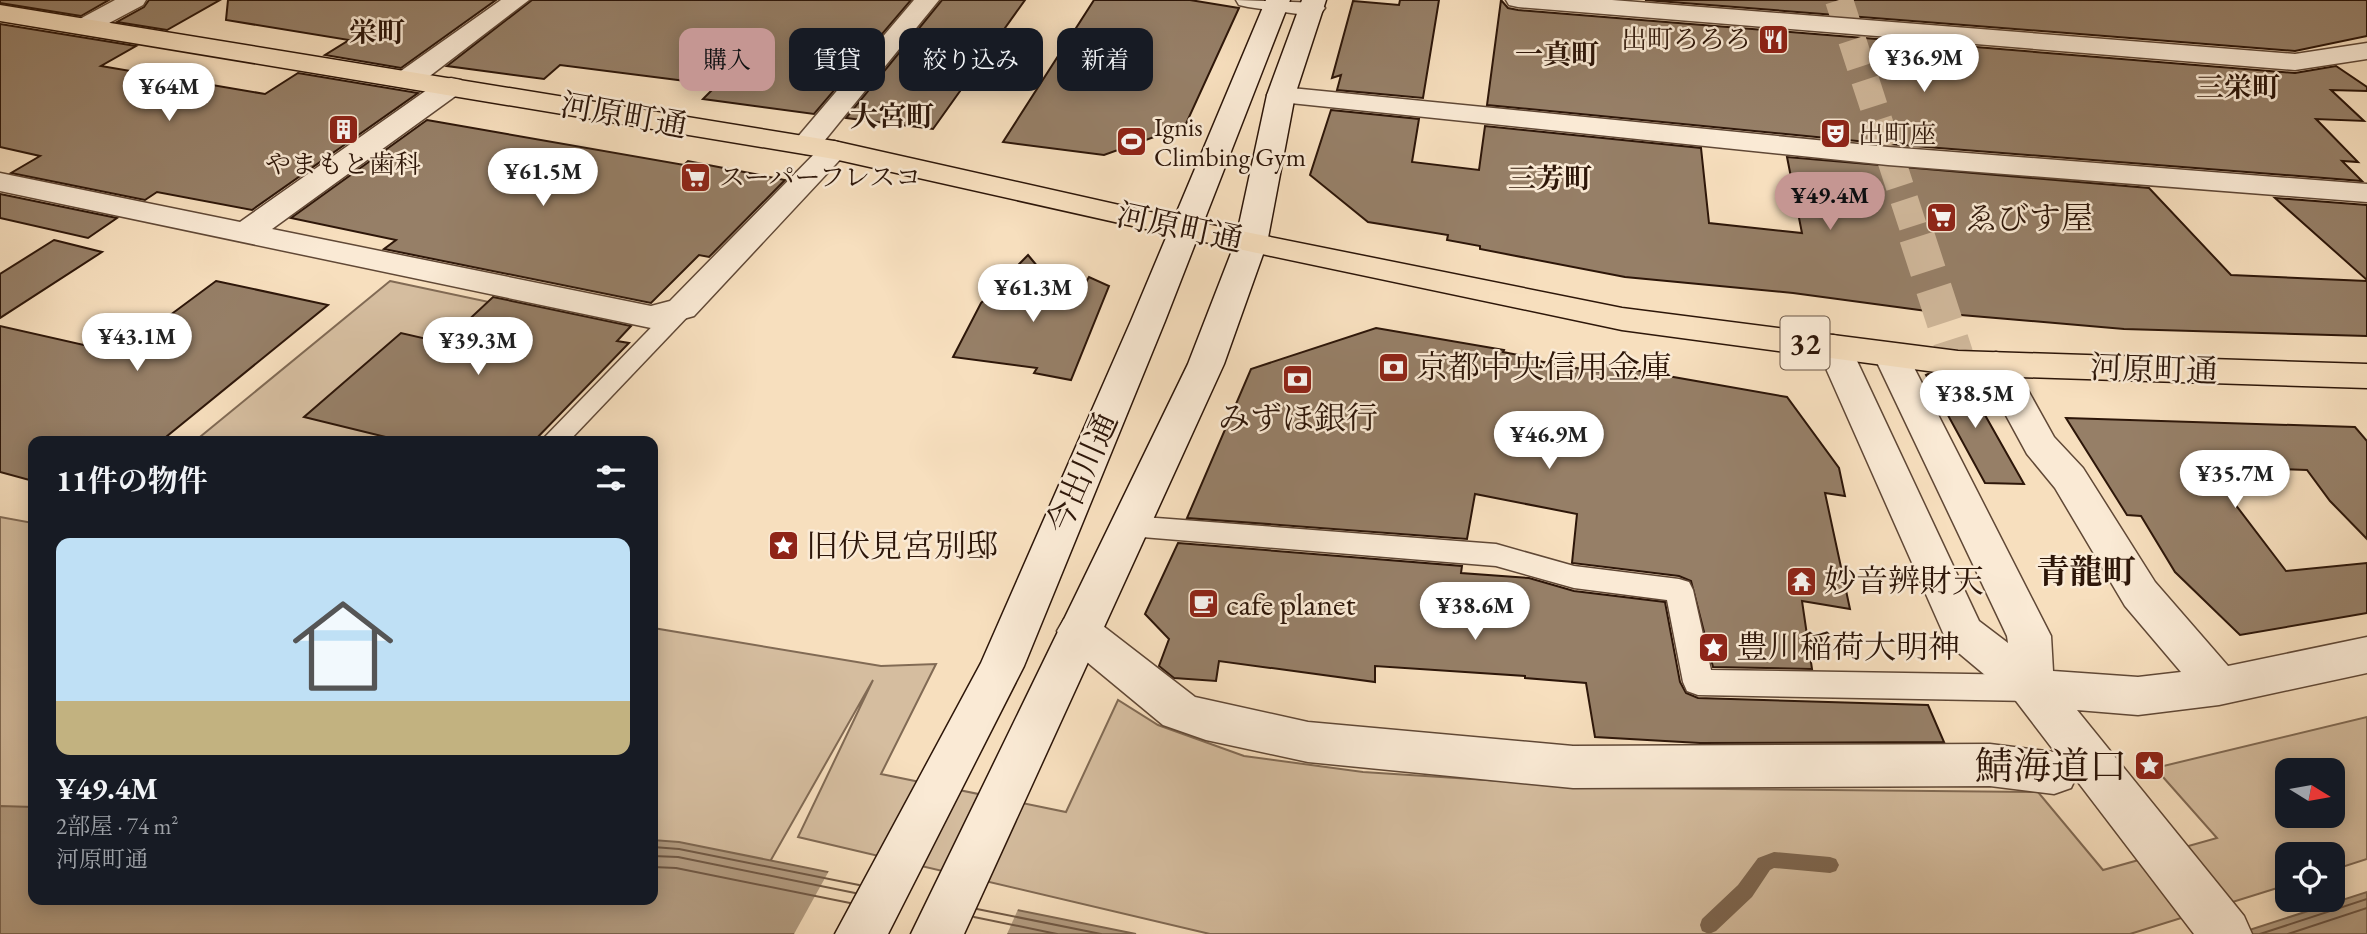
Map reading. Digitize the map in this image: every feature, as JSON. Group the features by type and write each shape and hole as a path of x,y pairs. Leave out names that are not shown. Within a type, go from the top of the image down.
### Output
{"main road":[{"name":"河原町通","path":"4,16 85,26 820,147 1251,243 1622,319 1891,354 1996,364 2367,376"}],"street":[{"path":"85,26 134,0"},
{"path":"408,79 517,0"},
{"path":"0,183 245,233 666,313 820,147 927,0"},
{"path":"1248,0 1313,4"},
{"path":"1518,0 2295,62 2367,51"},
{"name":"今出川通","path":"861,934 1002,666 1186,229 1277,2"},
{"name":"今出川通","path":"936,934 1206,364 1251,243 1281,95 1313,4"},
{"path":"245,233 451,86"},
{"path":"1281,95 1888,156 2367,193"},
{"path":"1833,346 1964,632 2032,688 2226,934"},
{"path":"1891,354 2029,636 2032,688"},
{"path":"1996,364 2029,427 2069,478 2140,594 2219,686"},
{"path":"1079,631 1179,711 1206,721 1308,742 1573,767 1990,765 2054,773"},
{"path":"2032,688 2138,696 2219,686 2367,655"}],"lane":[{"path":"558,436 666,313"},
{"path":"1130,526 1496,555 1574,577 1679,590 1698,682 2032,688"}],"shaded area":[{"path":"390,281 536,312 405,436 201,436"},
{"path":"0,517 28,522 28,905 658,905 658,629 881,666 936,664 881,774 1066,812 1118,700 1158,725 1244,756 1363,772 1610,788 2038,792 2103,870 2217,838 2155,768 2367,717 2367,859 2345,866 2345,842 2275,842 2275,889 2130,934 1210,934 798,837 873,680 729,934 0,934"}],"water":[{"path":"0,806 28,807 28,905 658,905 658,840 679,842 1136,934 0,934"},
{"path":"2367,892 2367,934 2237,934 2305,912 2345,912 2345,899"}],"pier":[{"path":"830,869 1019,907 1007,934 794,934"}],"building":[{"path":"0,0 109,0 81,16 0,3"},
{"path":"149,0 220,0 167,30 117,22 144,7"},
{"path":"228,0 496,0 401,68 325,55 349,40 226,20"},
{"path":"532,0 911,0 885,31 885,28 789,28 789,91 834,91 814,114 703,99 711,91 775,91 775,28 679,28 679,80 560,65 544,79 447,66"},
{"path":"942,0 1025,0 1005,28 919,28"},
{"path":"1094,0 1190,0 1239,8 1185,126 1104,155 1003,142 1036,91 1043,91 1043,80 1057,58 1057,91 1153,91 1153,28 1076,28"},
{"path":"1400,0 1439,0 1423,98 1337,90 1341,75 1332,78 1353,1 1399,5"},
{"path":"1501,0 1508,8 1518,10 2295,73 2336,66 2367,87 2367,91 2331,90 2364,121 2316,119 2358,162 2342,161 2362,181 1888,144 1487,105"},
{"path":"1645,0 2367,0 2367,36 2295,51"},
{"path":"0,24 136,46 101,66 265,94 298,73 418,93 252,210 157,192 145,200 11,173 40,156 0,147"},
{"path":"899,53 899,91 960,91 933,129 846,118 868,91 885,91 885,70"},
{"path":"1331,110 1419,119 1412,162 1479,170 1485,126 1701,148 1709,223 1802,233 1787,157 2149,188 2231,275 2367,281 2367,336 2124,329 1949,314 1793,293 1625,277 1480,249 1480,246 1447,240 1448,235 1368,222 1310,175"},
{"path":"427,120 684,165 688,161 785,180 709,257 699,255 651,303 384,249 396,240 291,218"},
{"path":"0,194 117,218 88,238 0,218"},
{"path":"2275,198 2367,205 2367,280"},
{"path":"54,240 102,252 0,318 0,274"},
{"path":"1028,255 1071,307 1089,277 1109,286 1071,380 1034,373 1037,368 953,357 981,303"},
{"path":"216,281 328,305 167,436 28,436 28,480 0,472 0,326 119,353"},
{"path":"493,297 631,326 617,341 629,343 539,436 382,436 304,417 401,333 444,343"},
{"path":"1376,328 1504,350 1503,352 1534,358 1533,360 1604,373 1605,365 1787,397 1839,468 1845,496 1825,493 1850,609 1802,601 1812,669 1713,667 1691,581 1679,576 1572,563 1577,514 1475,494 1467,539 1187,518 1251,369"},
{"path":"1926,375 1964,378 2024,484 1985,483"},
{"path":"2066,418 2355,427 2367,441 2367,539 2330,501 2307,470 2206,466 2286,571 2367,563 2367,613 2240,635 2175,572 2141,516 2127,515"},
{"path":"1178,543 1462,566 1461,573 1529,578 1574,591 1665,602 1680,682 1686,693 1698,698 1928,705 1944,742 1700,743 1595,737 1586,683 1525,676 1375,666 1375,682 1219,661 1216,681 1174,678 1159,666 1169,639 1145,614"}],"waterway":[{"path":"1709,925 1745,891 1764,864 1774,860 1830,865"}],"tunnel":[{"path":"1839,0 1917,239"},
{"path":"1917,237 1958,363"}],"place":[{"name":"出町ろろろ","path":"1774,39"},
{"name":"やまもと歯科","path":"343,129"},
{"name":"出町座","path":"1835,134"},
{"name":"Ignis Climbing Gym","path":"1131,142"},
{"name":"スーパーフレスコ","path":"696,177"},
{"name":"ゑびす屋","path":"1942,218"},
{"name":"京都中央信用金庫","path":"1393,367"},
{"name":"みずほ銀行","path":"1298,379"},
{"name":"旧伏見宮別邸","path":"783,546"},
{"name":"妙音辨財天","path":"1801,581"},
{"name":"cafe planet","path":"1203,604"},
{"name":"豊川稲荷大明神","path":"1713,647"},
{"name":"鯖海道口","path":"2150,765"}],"district":[{"name":"栄町","path":"377,32"},
{"name":"一真町","path":"1557,54"},
{"name":"三栄町","path":"2238,87"},
{"name":"大宮町","path":"892,116"},
{"name":"三芳町","path":"1550,178"},
{"name":"青龍町","path":"2086,571"}]}
